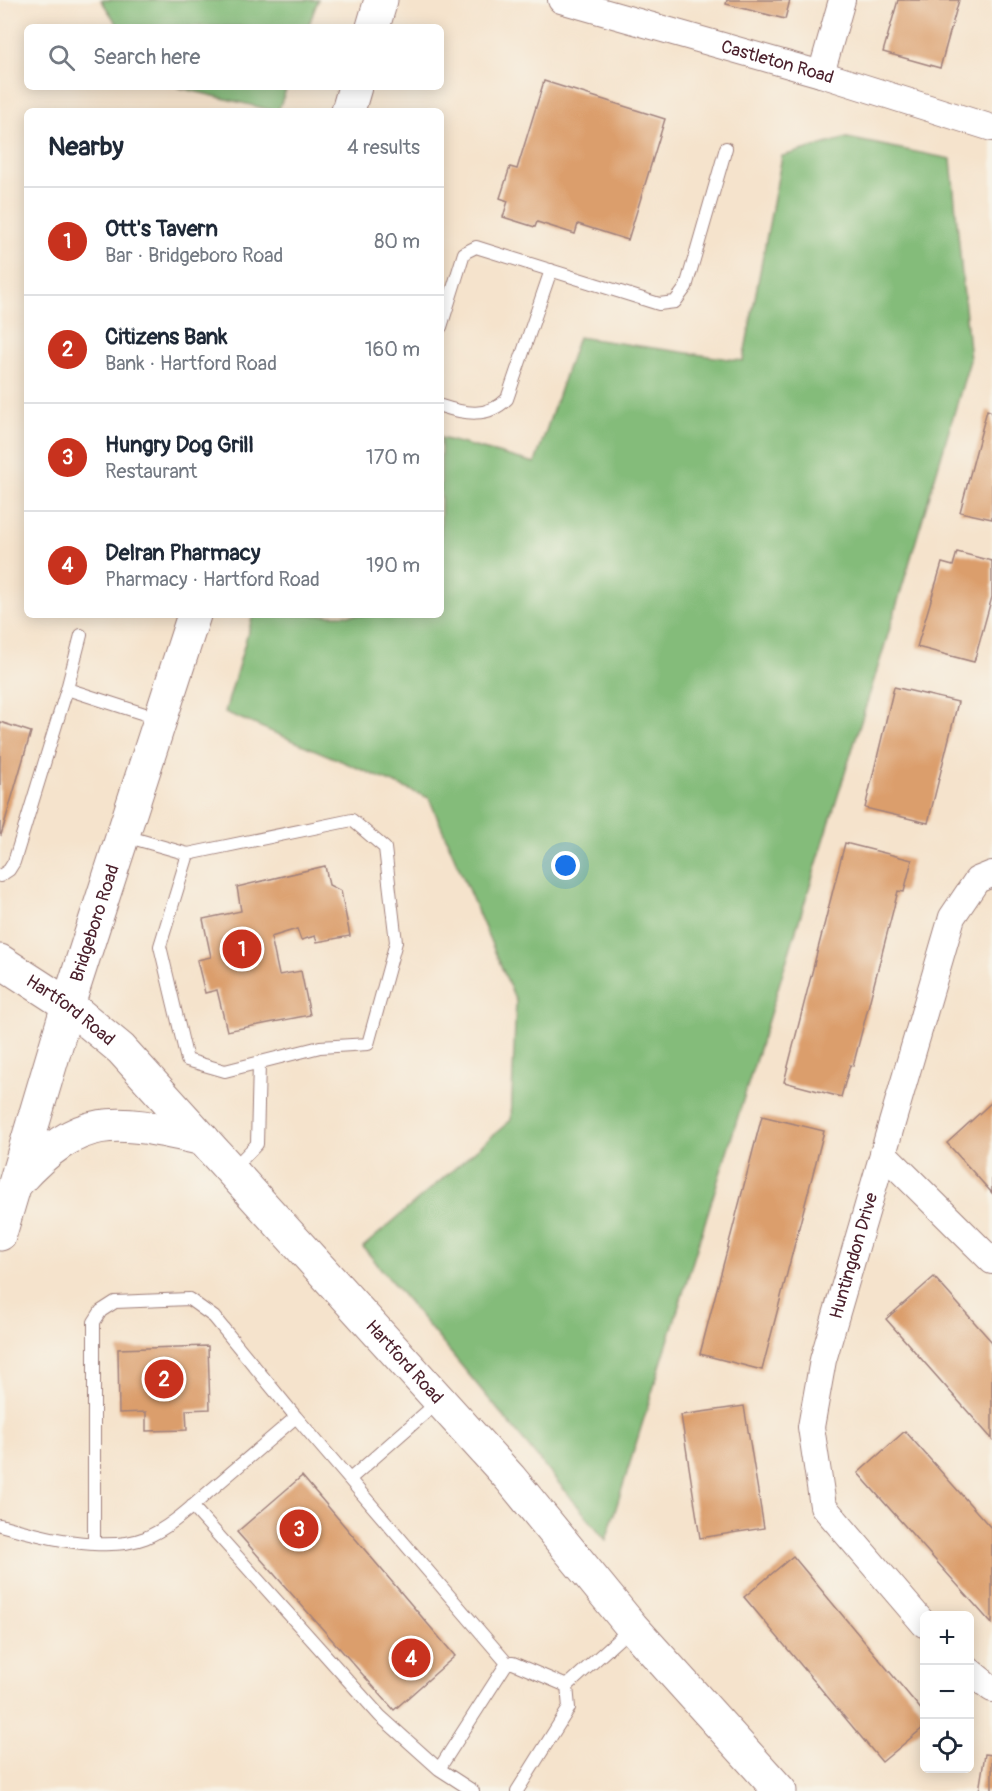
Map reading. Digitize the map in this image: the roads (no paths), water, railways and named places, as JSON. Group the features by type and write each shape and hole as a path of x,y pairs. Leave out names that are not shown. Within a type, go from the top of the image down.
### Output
{"main road":[{"path":"374,24 381,0"},
{"path":"349,108 354,90"},
{"name":"Bridgeboro Road","path":"0,1234 68,1005 193,618"},
{"name":"Hartford Road","path":"0,961 68,1005 121,1049 510,1478 632,1627 780,1791"},
{"path":"15,1184 51,1149 68,1137 96,1127 118,1123 140,1125 203,1139"}],"street":[{"name":"Castleton Road","path":"561,0 821,74 992,128"},
{"path":"821,74 842,0"},
{"name":"Huntingdon Drive","path":"920,1619 823,1506 811,1427 823,1360 952,917 977,880 992,874"},
{"path":"883,1153 992,1261"},
{"path":"974,1675 992,1689"}],"lane":[{"path":"444,317 464,253 471,248 485,247 659,304 675,302 686,287 726,148"},
{"path":"444,407 469,414 481,413 500,407 507,399 551,270"},
{"path":"0,876 9,870 14,862 67,689 81,634"},
{"path":"67,689 161,719"},
{"path":"124,836 188,854 351,820 385,848 396,942 368,1044 320,1047 225,1071 187,1059 160,946 188,854"},
{"path":"231,1171 257,1144 259,1063"},
{"path":"94,1542 94,1322 101,1311 115,1302 189,1299 214,1317 296,1417 507,1663 513,1663 567,1686"},
{"path":"350,1479 440,1400"},
{"path":"0,1525 43,1537 94,1542 118,1543 144,1538 177,1519 296,1417"},
{"path":"192,1506 390,1726 439,1769 473,1791"},
{"path":"567,1686 632,1627"},
{"path":"439,1769 507,1663"},
{"path":"517,1791 570,1708 567,1686"}],"place":[{"name":"Ott's Tavern","path":"242,949"},
{"name":"Citizens Bank","path":"164,1379"},
{"name":"Hungry Dog Grill","path":"299,1529"},
{"name":"Delran Pharmacy","path":"411,1658"}]}
